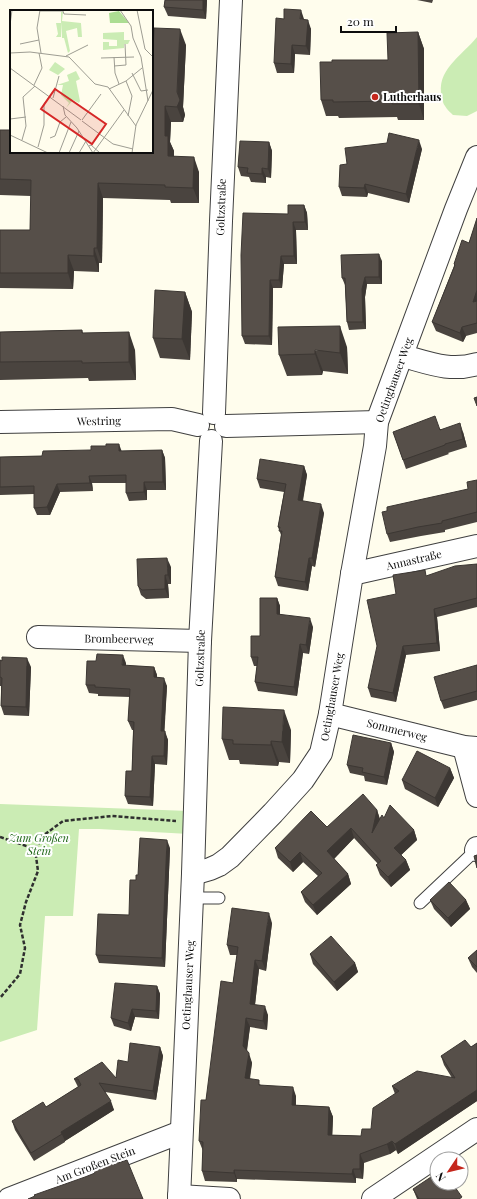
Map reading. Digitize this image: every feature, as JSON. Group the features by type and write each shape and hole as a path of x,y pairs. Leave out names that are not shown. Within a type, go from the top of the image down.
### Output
{"street":[{"name":"Goltzstraße","path":"193,874 200,641 212,426 231,0"},
{"name":"Oetinghauser Weg","path":"179,1197 193,874 214,867 230,857 303,780 321,753 330,714 352,574 375,446 377,422 456,209 477,157"},
{"path":"402,356 449,368 467,367 477,364"},
{"name":"Westring","path":"0,422 172,419 212,426 377,422"},
{"name":"Annastraße","path":"352,574 477,546"},
{"name":"Brombeerweg","path":"38,637 200,641"},
{"name":"Sommerweg","path":"330,714 471,747 477,796"},
{"path":"373,1199 477,1129"},
{"name":"Am Großen Stein","path":"9,1199 181,1132"},
{"path":"179,1197 229,1199"}],"lane":[{"path":"420,903 476,849"},
{"path":"192,898 219,898"}],"path":[{"path":"0,998 20,974 25,948 20,926 26,902 38,870 35,849 44,835 62,821 112,816 194,822"},
{"path":"0,837 35,849"}],"green space":[{"path":"477,37 477,111 467,116 453,115 443,102 441,88 442,79 451,64"},
{"name":"Zum Großen Stein","path":"0,804 189,811 189,834 79,829 73,916 45,916 37,1030 0,1042"}],"building":[{"path":"165,0 203,0 203,10 164,7"},
{"path":"284,9 301,10 300,19 308,20 306,46 292,45 291,64 274,63 276,18 284,19"},
{"path":"154,28 180,29 177,92 180,100 177,107 165,106 165,136 168,136 168,156 194,157 193,188 165,187 165,185 98,183 97,248 94,248 94,256 68,255 68,273 0,273 0,230 30,230 31,180 0,179 0,130 10,130 10,153 153,153"},
{"name":"Lutherhaus","path":"418,32 419,104 392,104 393,101 333,102 333,100 321,100 320,62 332,62 332,60 388,60 387,33"},
{"path":"389,133 419,140 406,194 365,184 364,188 339,187 340,165 347,164 345,148 387,143"},
{"path":"240,141 269,142 268,169 262,168 262,174 247,173 248,168 238,167"},
{"path":"288,205 304,205 305,222 293,222 294,256 281,256 279,280 270,280 269,336 242,336 241,255 243,213 288,214"},
{"path":"477,218 477,290 473,302 477,301 477,323 462,327 460,333 432,322 455,265 454,264 462,240 469,243"},
{"path":"379,254 379,277 365,277 362,289 363,322 347,322 345,278 342,278 341,255"},
{"path":"155,290 185,292 182,339 153,338"},
{"path":"340,326 340,353 315,350 315,354 279,355 278,327"},
{"path":"82,330 82,333 129,332 129,362 0,362 0,332"},
{"path":"477,397 477,406 474,398"},
{"path":"435,416 440,430 460,423 463,439 445,444 403,460 393,432"},
{"path":"106,444 119,444 119,451 162,450 163,482 144,482 144,492 126,493 126,475 89,476 90,483 57,484 47,507 34,508 34,486 0,487 0,457 42,456 43,451 91,450 91,446 106,446"},
{"path":"260,459 304,466 298,500 321,504 312,558 309,558 305,582 275,577 282,531 279,531 280,527 278,527 286,484 257,479"},
{"path":"477,480 477,512 442,521 442,523 387,534 382,512 387,511 387,507 468,489 467,482"},
{"path":"167,558 168,575 165,575 165,589 142,590 138,586 137,559"},
{"path":"477,564 477,598 434,609 437,643 403,646 393,693 368,688 377,646 367,600 396,594 393,575 425,570 426,576 455,566"},
{"path":"260,598 277,598 277,614 310,618 306,645 300,644 294,687 255,682 258,657 251,657 251,636 260,636"},
{"path":"97,654 123,655 122,665 154,667 154,677 164,678 161,731 165,731 164,756 152,756 150,797 125,796 126,771 132,771 134,722 128,721 130,689 86,685 87,661 96,661"},
{"path":"2,657 27,658 26,707 1,706 2,678 0,677 0,660 2,661"},
{"path":"477,665 477,691 441,701 434,677"},
{"path":"223,707 284,710 282,742 271,741 271,745 233,744 233,740 222,739"},
{"path":"353,735 391,743 384,777 362,772 363,768 347,765"},
{"path":"417,751 450,768 435,798 402,780"},
{"path":"363,794 377,810 372,833 382,815 384,818 390,805 414,830 394,848 406,860 388,877 376,865 381,861 351,828 327,851 348,874 313,905 301,892 322,873 300,852 290,862 275,848 311,811 327,827"},
{"path":"140,838 167,840 162,958 96,955 98,914 129,915 130,880 136,880 136,875 138,875"},
{"path":"477,855 477,868 474,856"},
{"path":"449,882 466,900 448,918 430,900"},
{"path":"232,908 269,913 262,961 255,960 250,1004 265,1006 263,1021 246,1018 243,1046 249,1053 245,1078 259,1080 259,1085 293,1087 292,1105 329,1107 328,1135 361,1136 362,1129 371,1129 373,1108 399,1091 392,1086 417,1071 455,1078 441,1056 465,1040 471,1047 477,1043 477,1090 395,1144 392,1141 360,1154 360,1169 353,1169 352,1174 234,1170 234,1173 202,1171 203,1142 199,1141 201,1100 206,1100 221,981 233,983 238,947 227,945"},
{"path":"331,936 355,963 334,982 310,954"},
{"path":"477,950 477,967 468,958"},
{"path":"115,983 157,986 156,1011 132,1009 128,1023 111,1018"},
{"path":"130,1043 160,1047 153,1091 99,1083 111,1101 61,1132 62,1134 31,1153 12,1121 43,1102 46,1107 81,1085 78,1079 74,1079 102,1062 116,1078 118,1060 128,1062"},
{"path":"127,1160 143,1199 28,1199 35,1196 34,1195 95,1173 94,1171 117,1162"},
{"path":"429,1178 429,1191 458,1191 462,1197 459,1199 419,1199 413,1189"}],"place":[{"name":"Lutherhaus","path":"375,97"}]}
